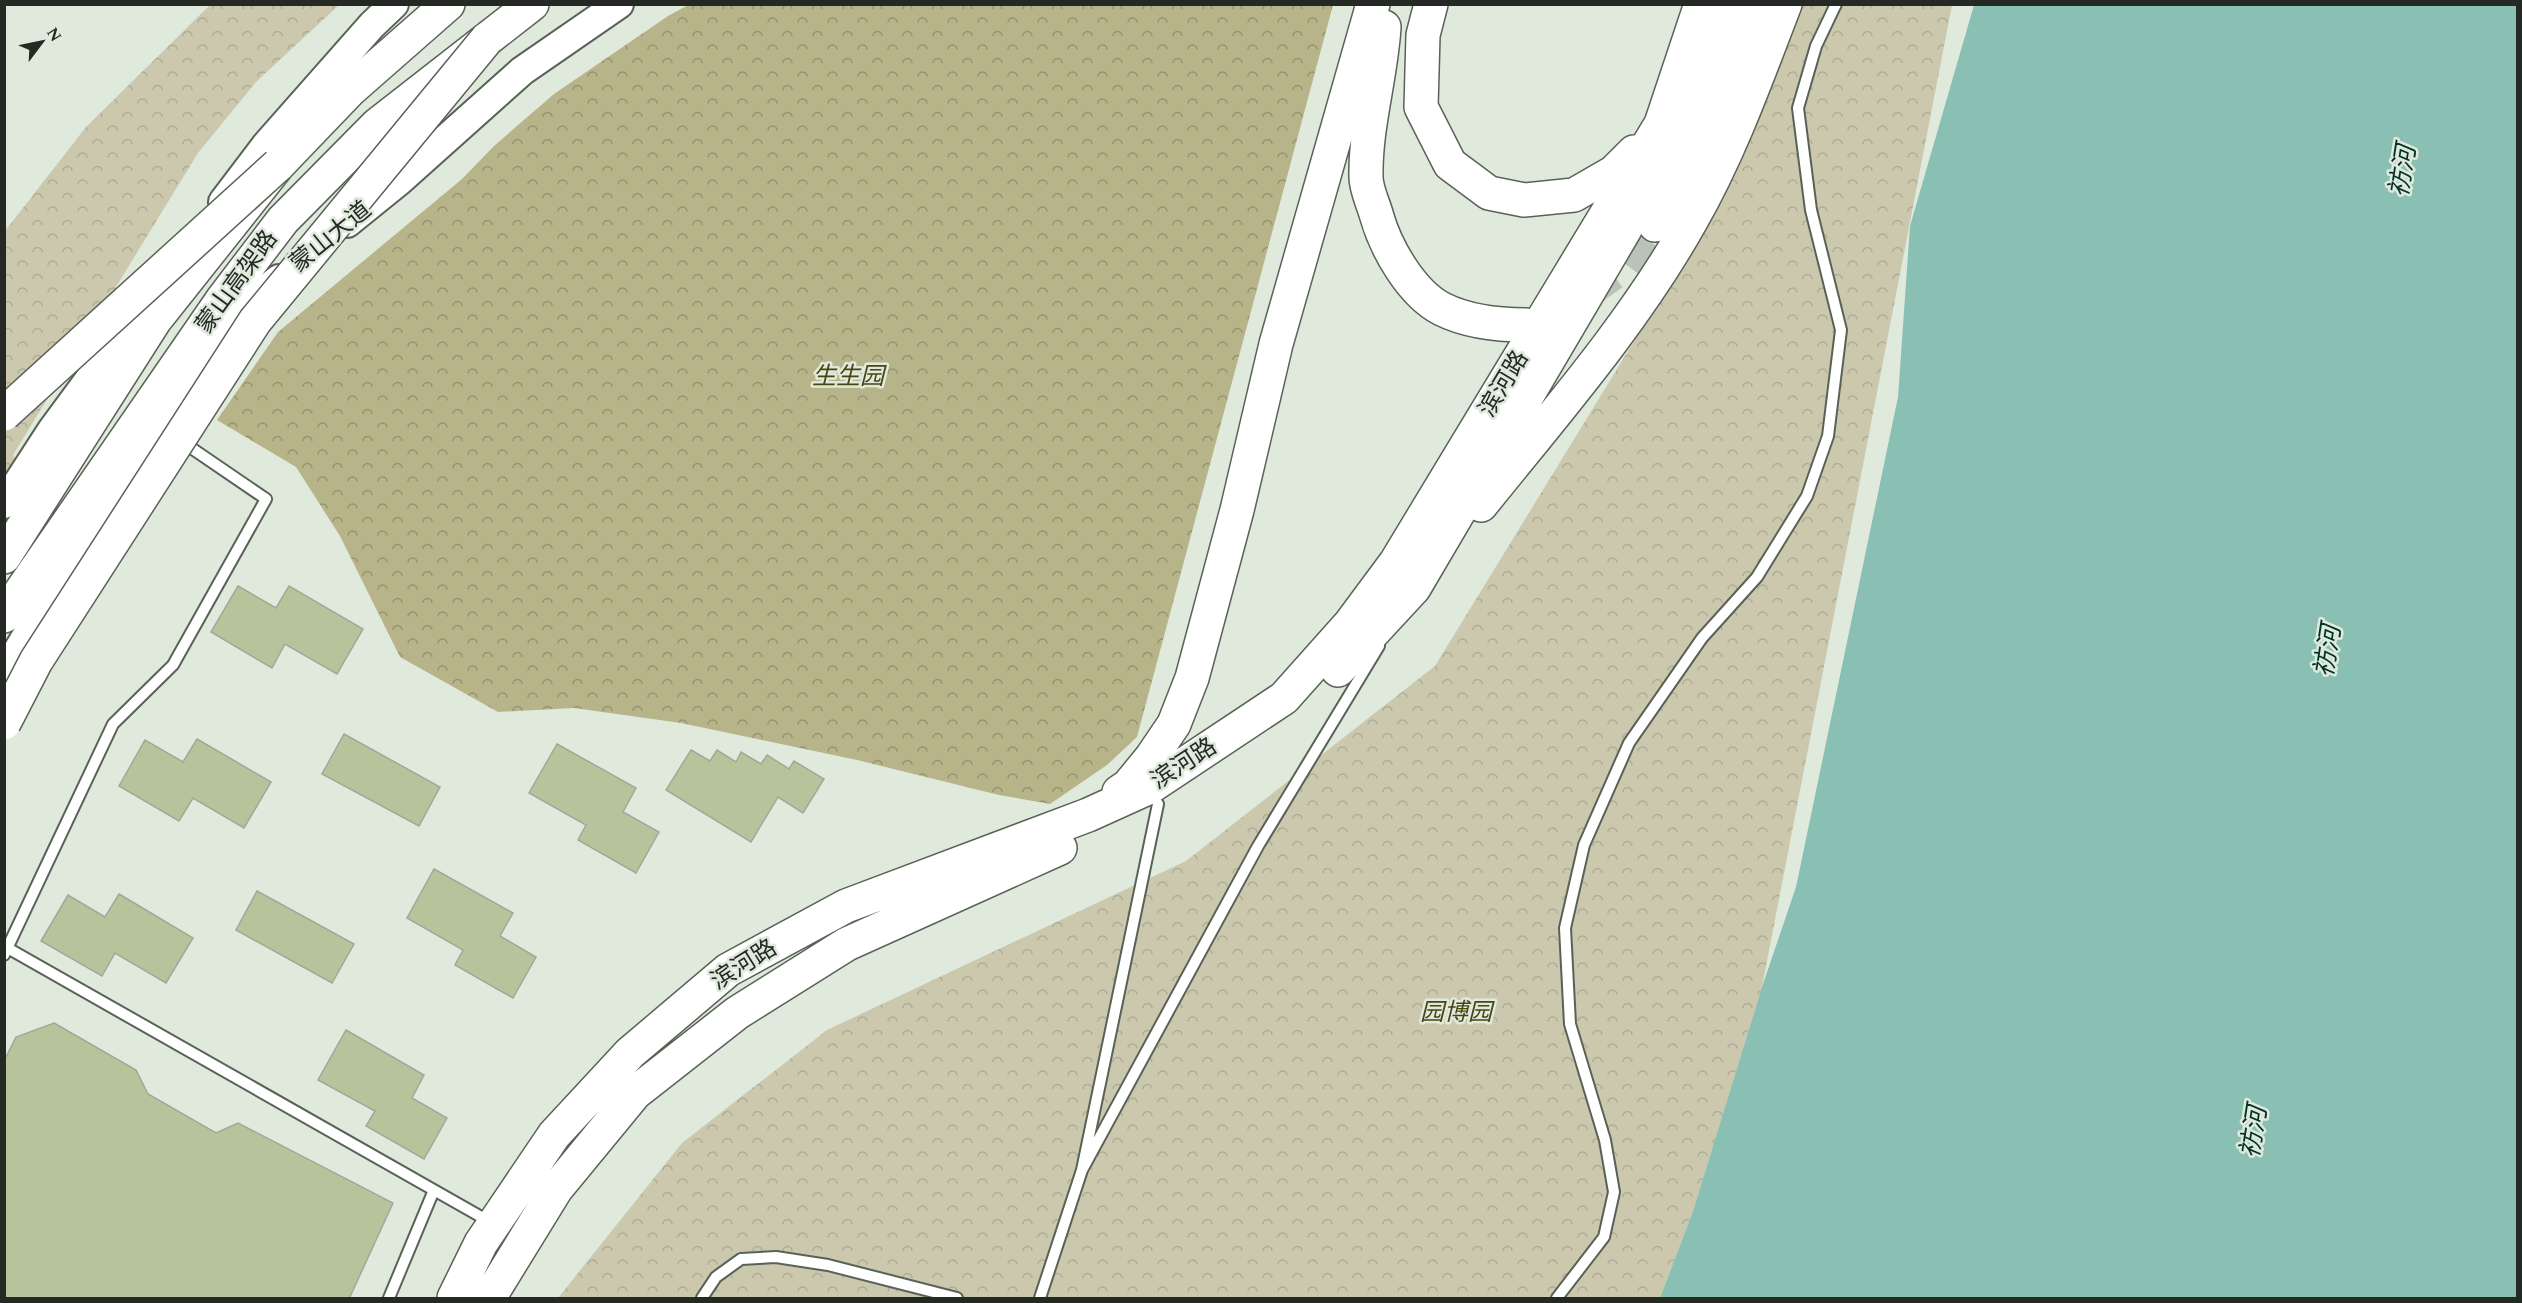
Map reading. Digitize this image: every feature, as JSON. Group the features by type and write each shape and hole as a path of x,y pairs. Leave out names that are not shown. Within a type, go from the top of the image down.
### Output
{"main road":[{"path":"4,504 52,430 110,350 267,144 372,25 394,4"},
{"name":"蒙山高架路","path":"4,557 156,320 278,165 350,90 448,4"},
{"name":"蒙山高架路","path":"4,616 222,300 283,220 377,125 532,4"},
{"name":"蒙山大道","path":"4,674 54,589 157,427 240,310 399,181 522,71 619,4"},
{"path":"1088,815 1128,786 1151,758 1174,724 1192,678 1237,510 1276,344 1373,4"},
{"path":"1386,4 1384,33 1372,110 1366,179 1384,242 1415,288 1440,309 1476,321 1502,325 1526,325"},
{"path":"1431,4 1423,35 1421,107 1450,164 1489,193 1524,200 1574,195 1614,172 1661,124"},
{"name":"滨河路","path":"454,1299 481,1243 554,1135 630,1053 728,970 846,906 1088,815 1150,787 1284,698 1350,624 1396,562 1661,124 1701,4"},
{"name":"滨河路","path":"489,1299 556,1189 635,1093 737,1013 847,944 1158,804 1239,754 1299,710 1414,588 1624,231 1696,97 1725,4"},
{"path":"1655,225 1670,200 1740,43 1752,4"},
{"path":"1414,588 1620,333 1692,220 1747,105 1785,4"},
{"path":"4,723 36,661 255,321 487,39"},
{"path":"4,414 278,165"}],"lane":[{"path":"1557,1299 1604,1237 1614,1192 1605,1140 1570,1024 1565,928 1584,845 1629,742 1702,638 1757,577 1807,496 1828,436 1841,330 1811,210 1798,108 1816,46 1836,4"},
{"path":"157,427 266,499 173,665 113,724 6,950 494,1224"},
{"path":"1082,1170 1258,846 1414,588"},
{"path":"1040,1299 1082,1170 1158,804"},
{"path":"389,1299 434,1190"},
{"path":"702,1299 716,1277 741,1259 776,1257 828,1265 957,1299"}],"green space":[{"name":"生生园","path":"690,4 1333,5 1137,737 1107,765 1050,804 999,795 857,760 681,723 574,708 498,712 400,657 340,536 296,467 217,420 278,332 462,179 494,146 554,94 668,16"},
{"path":"210,5 339,5 256,82 198,153 13,455 18,464 5,483 5,231 86,127"},
{"name":"园博园","path":"1774,5 1952,5 1762,987 1693,1211 1660,1298 558,1298 682,1143 827,1030 1186,861 1435,666 1633,343 1746,136"}],"water":[{"name":"祊河","path":"1974,5 2517,5 2517,1298 1660,1298 1693,1211 1762,987 1796,887 1898,397 1910,226"}],"building":[{"path":"238,586 276,608 289,586 363,629 337,674 285,644 272,668 211,632"},
{"path":"344,734 440,787 419,826 322,774"},
{"path":"197,739 271,782 244,828 193,798 179,821 119,786 145,740 183,762"},
{"path":"557,744 636,788 623,812 659,832 636,873 578,840 586,825 529,793"},
{"path":"691,750 710,761 717,750 736,762 741,752 761,764 767,755 789,769 794,761 824,779 803,813 778,797 751,842 666,790"},
{"path":"434,869 513,913 500,936 536,957 513,998 455,965 463,950 407,918"},
{"path":"257,891 354,944 332,983 236,930"},
{"path":"119,894 193,938 166,983 115,953 102,976 41,941 68,895 105,917"},
{"path":"54,1023 136,1070 148,1094 216,1133 238,1123 393,1203 349,1299 4,1299 4,1061 16,1037"},
{"path":"346,1030 424,1075 412,1098 447,1118 424,1159 366,1126 375,1111 318,1080"}],"tunnel":[{"path":"1586,293 1624,266 1655,225"}]}
